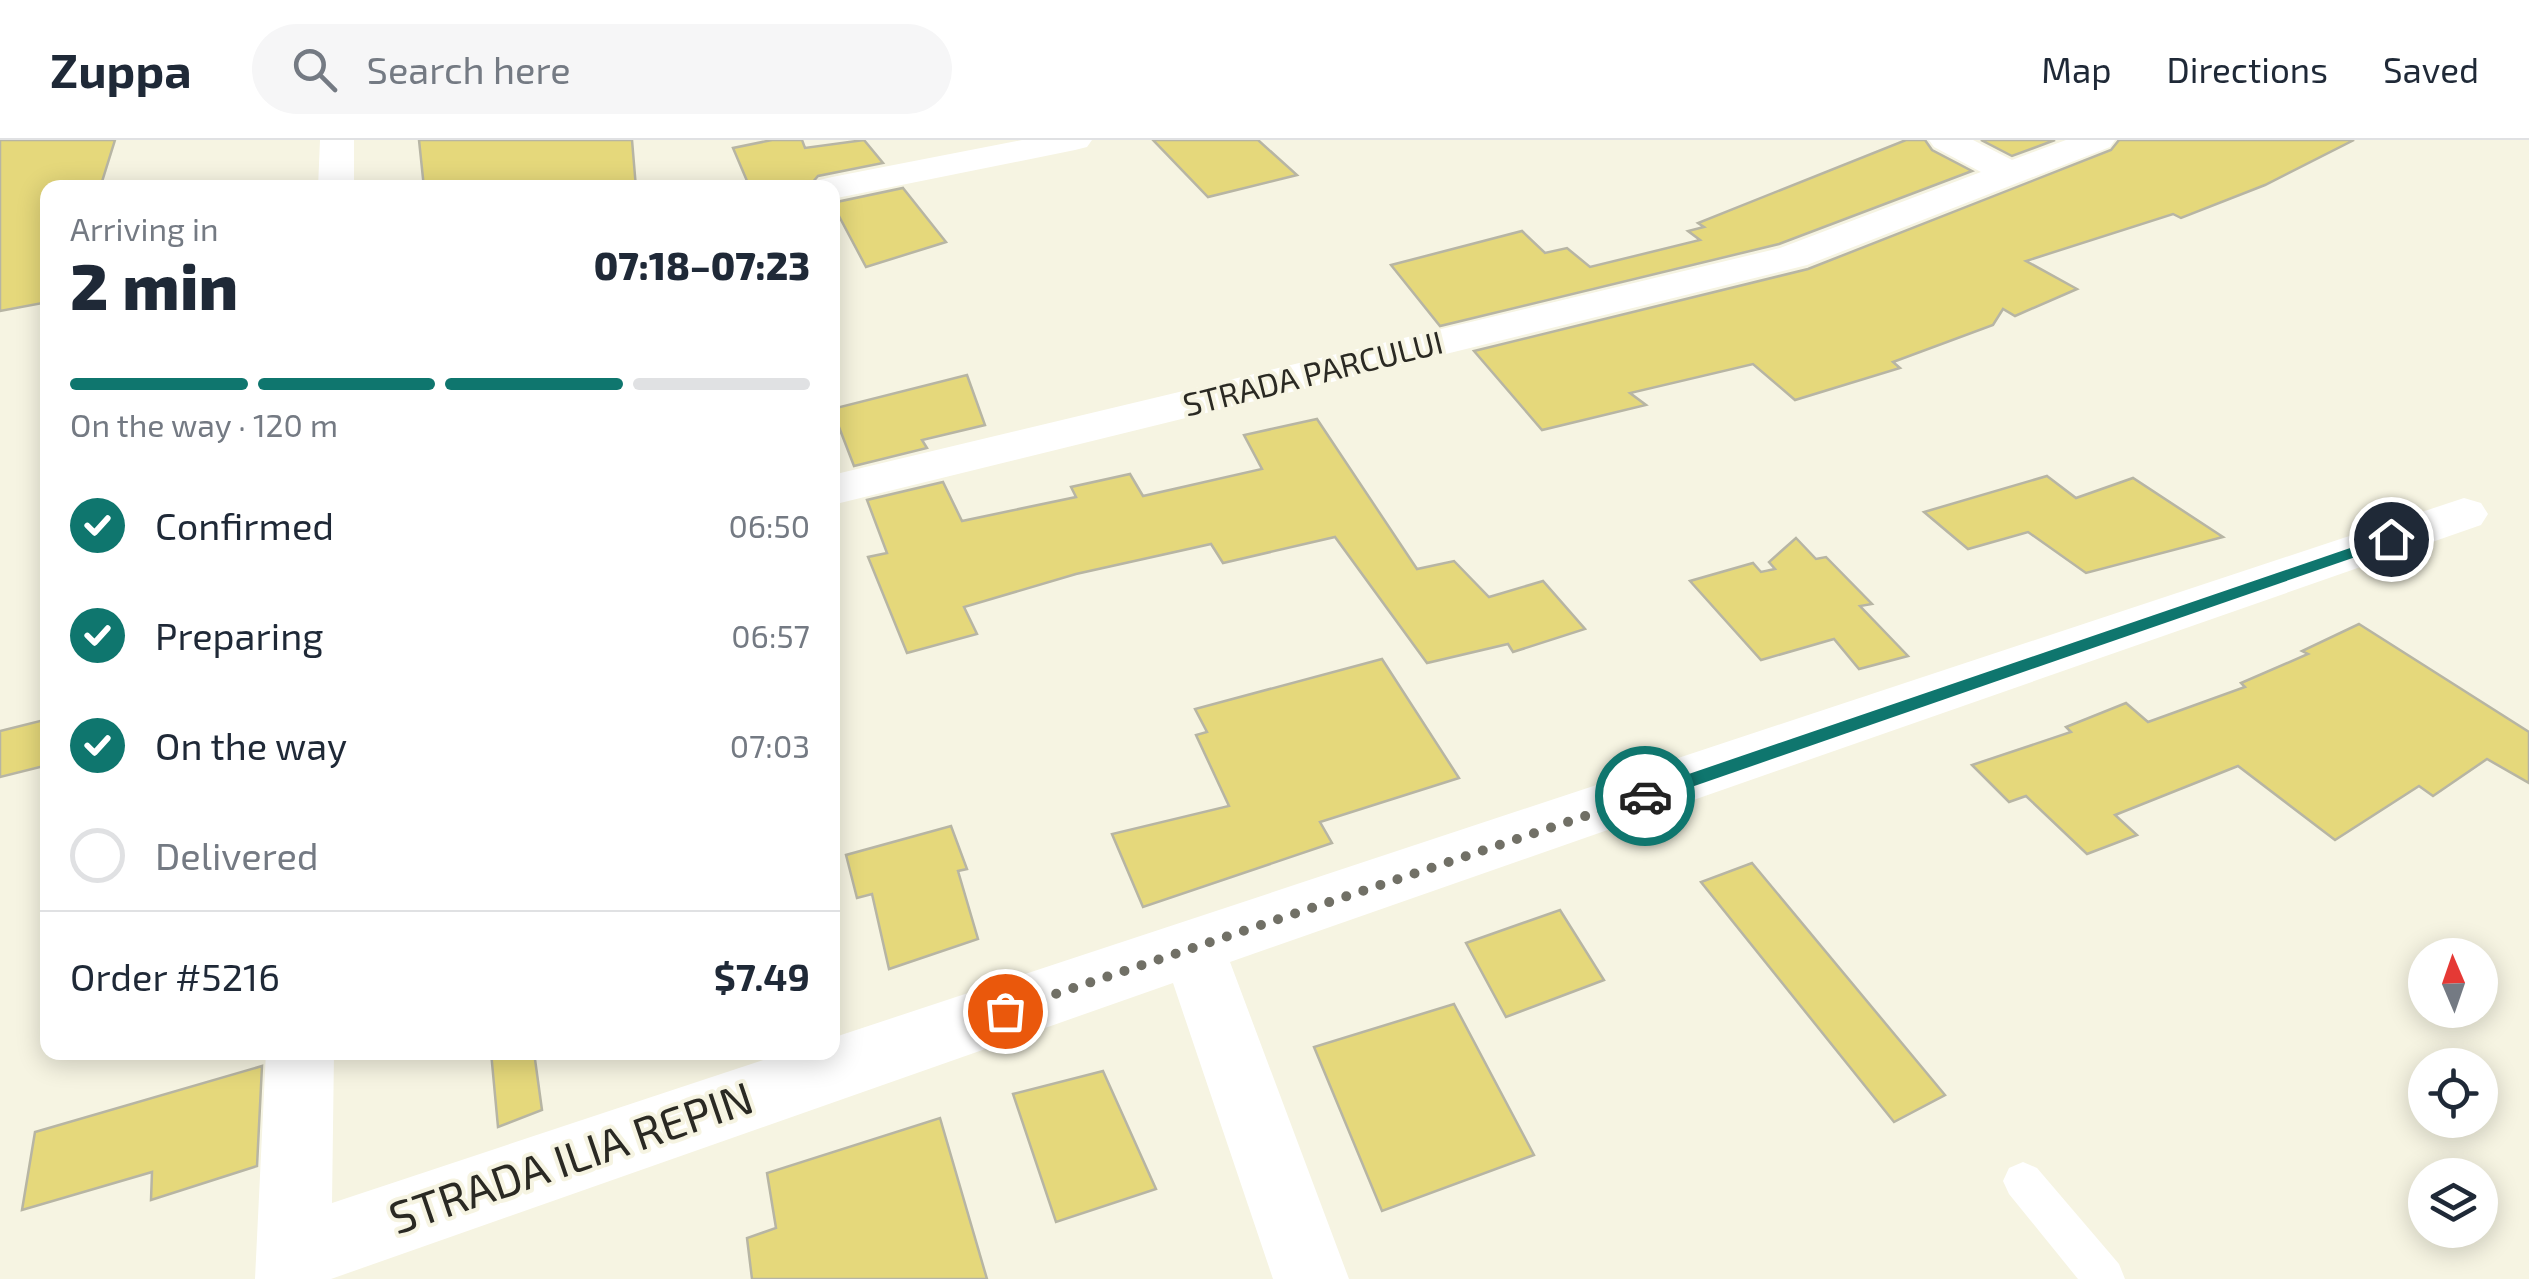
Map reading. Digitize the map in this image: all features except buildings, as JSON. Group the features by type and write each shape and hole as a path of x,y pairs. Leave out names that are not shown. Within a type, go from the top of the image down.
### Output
{"street":[{"path":"336,180 337,140"},
{"path":"840,186 1076,140"},
{"path":"1946,140 2008,173"},
{"name":"STRADA PARCULUI","path":"840,488 1793,257 2098,140"},
{"name":"STRADA ILIA REPIN","path":"292,1266 1193,947 2464,514"},
{"path":"1193,947 1310,1279"},
{"path":"292,1266 300,1060"}],"lane":[{"path":"2022,1181 2104,1279"}],"way so far":[{"path":"1005,1011 1645,796"}],"route":[{"path":"1645,796 2391,539"}]}
